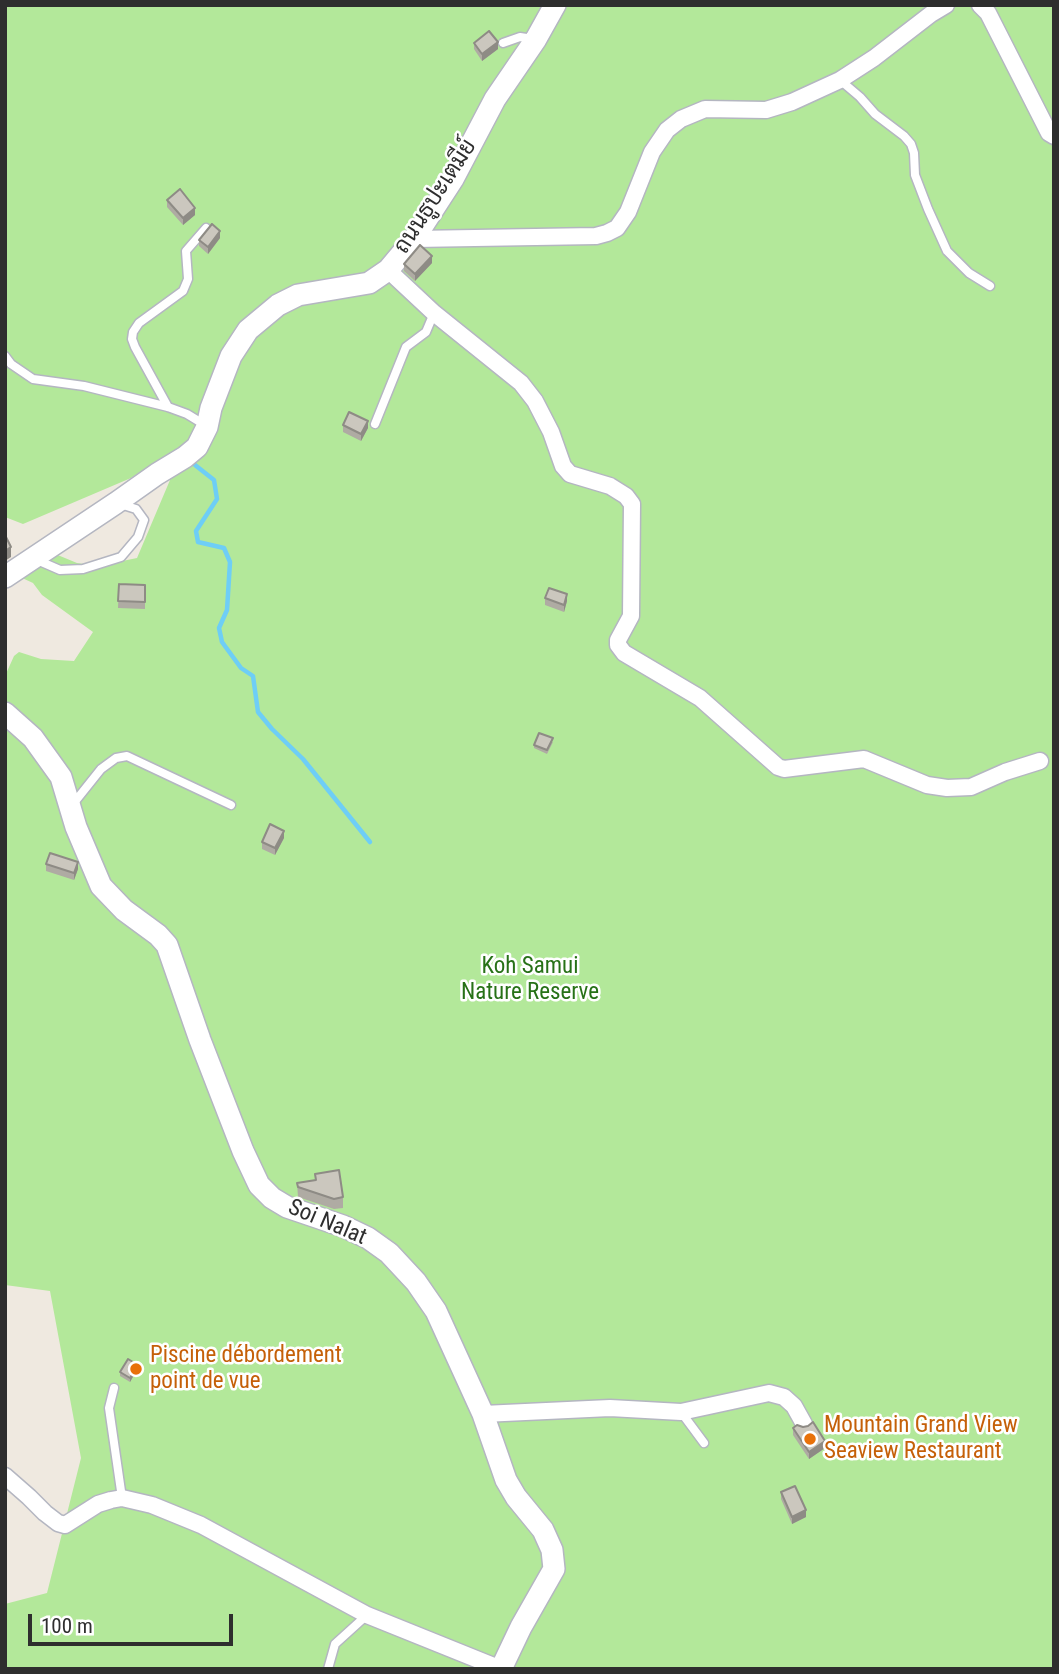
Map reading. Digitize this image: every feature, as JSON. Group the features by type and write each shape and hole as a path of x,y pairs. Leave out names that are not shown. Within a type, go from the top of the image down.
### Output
{"street":[{"name":"ถนนธูปะเตมีย์","path":"5,578 197,446 207,426 231,356 248,330 278,305 298,295 369,283 388,270 414,239 453,179 495,99 536,39 555,5"},
{"path":"414,239 596,236 607,233 617,228 628,212 652,152 667,130 681,119 705,109 766,110 792,103 840,80 946,5"},
{"path":"981,5 988,13 1049,133 1054,136"},
{"path":"388,270 434,313 522,383 536,401 563,466 570,474 610,486 632,504 631,616 618,640 624,653 700,698 778,767 784,769 864,760 928,785 947,788 971,787 1040,761"},
{"name":"Soi Nalat","path":"5,713 33,738 61,777 76,827 101,886 124,910 167,945 200,1040 259,1185 272,1198 287,1207 343,1226 368,1238 389,1253 416,1282 436,1311 483,1414 506,1480 543,1530 552,1550 554,1569 501,1669"},
{"path":"483,1414 610,1409 681,1412 769,1393 784,1397 794,1406 804,1424"},
{"path":"5,1476 45,1513 65,1525 98,1504 122,1498 152,1505 201,1525 367,1615 501,1669"}],"lane":[{"path":"503,43 520,37 536,39"},
{"path":"840,80 911,144 915,175 947,251 969,273 990,286"},
{"path":"168,407 135,347 133,332 139,323 183,291 188,279 186,251 206,228"},
{"path":"374,424 406,347 426,332 434,313"},
{"path":"5,356 11,364 33,379 85,387 168,407 207,426"},
{"path":"35,559 60,570 83,569 121,556 138,537 144,520 136,509 116,503"},
{"path":"71,806 101,769 116,758 127,756 231,804"},
{"path":"114,1388 109,1408 122,1498"},
{"path":"681,1412 704,1443"},
{"path":"328,1669 335,1643 367,1615"}],"green space":[{"name":"Koh Samui Nature Reserve","path":"5,5 1054,5 1054,1669 5,1669 5,1604 47,1593 81,1458 50,1291 5,1285 5,676 14,656 19,652 41,659 74,661 93,632 42,595 33,583 20,577 48,551 77,563 98,566 137,558 170,480 160,459 131,478 23,524 5,517"}],"building":[{"path":"489,31 498,42 482,54 474,43"},
{"path":"180,189 195,208 183,218 167,200"},
{"path":"212,224 220,231 208,247 199,240"},
{"path":"420,245 432,256 415,274 404,264"},
{"path":"349,412 368,421 361,434 343,425"},
{"path":"5,535 11,547 5,551"},
{"path":"119,584 145,585 145,602 118,601"},
{"path":"549,588 567,594 564,605 545,598"},
{"path":"539,733 553,738 547,750 534,745"},
{"path":"270,824 284,831 275,848 262,842"},
{"path":"50,853 78,862 74,873 46,864"},
{"path":"339,1170 343,1197 334,1199 298,1187 297,1183 316,1180 315,1174"},
{"path":"128,1359 138,1365 130,1378 120,1372"},
{"path":"813,1422 825,1441 809,1452 793,1428 797,1425 808,1426"},
{"path":"795,1486 806,1510 792,1517 781,1492"}],"waterway":[{"path":"195,465 214,480 217,499 196,531 198,542 224,548 230,562 227,610 219,628 222,642 241,668 253,676 258,712 303,759 370,842"}],"place":[{"name":"Piscine débordement point de vue","path":"136,1369"},
{"name":"Mountain Grand View Seaview Restaurant","path":"810,1439"}]}
